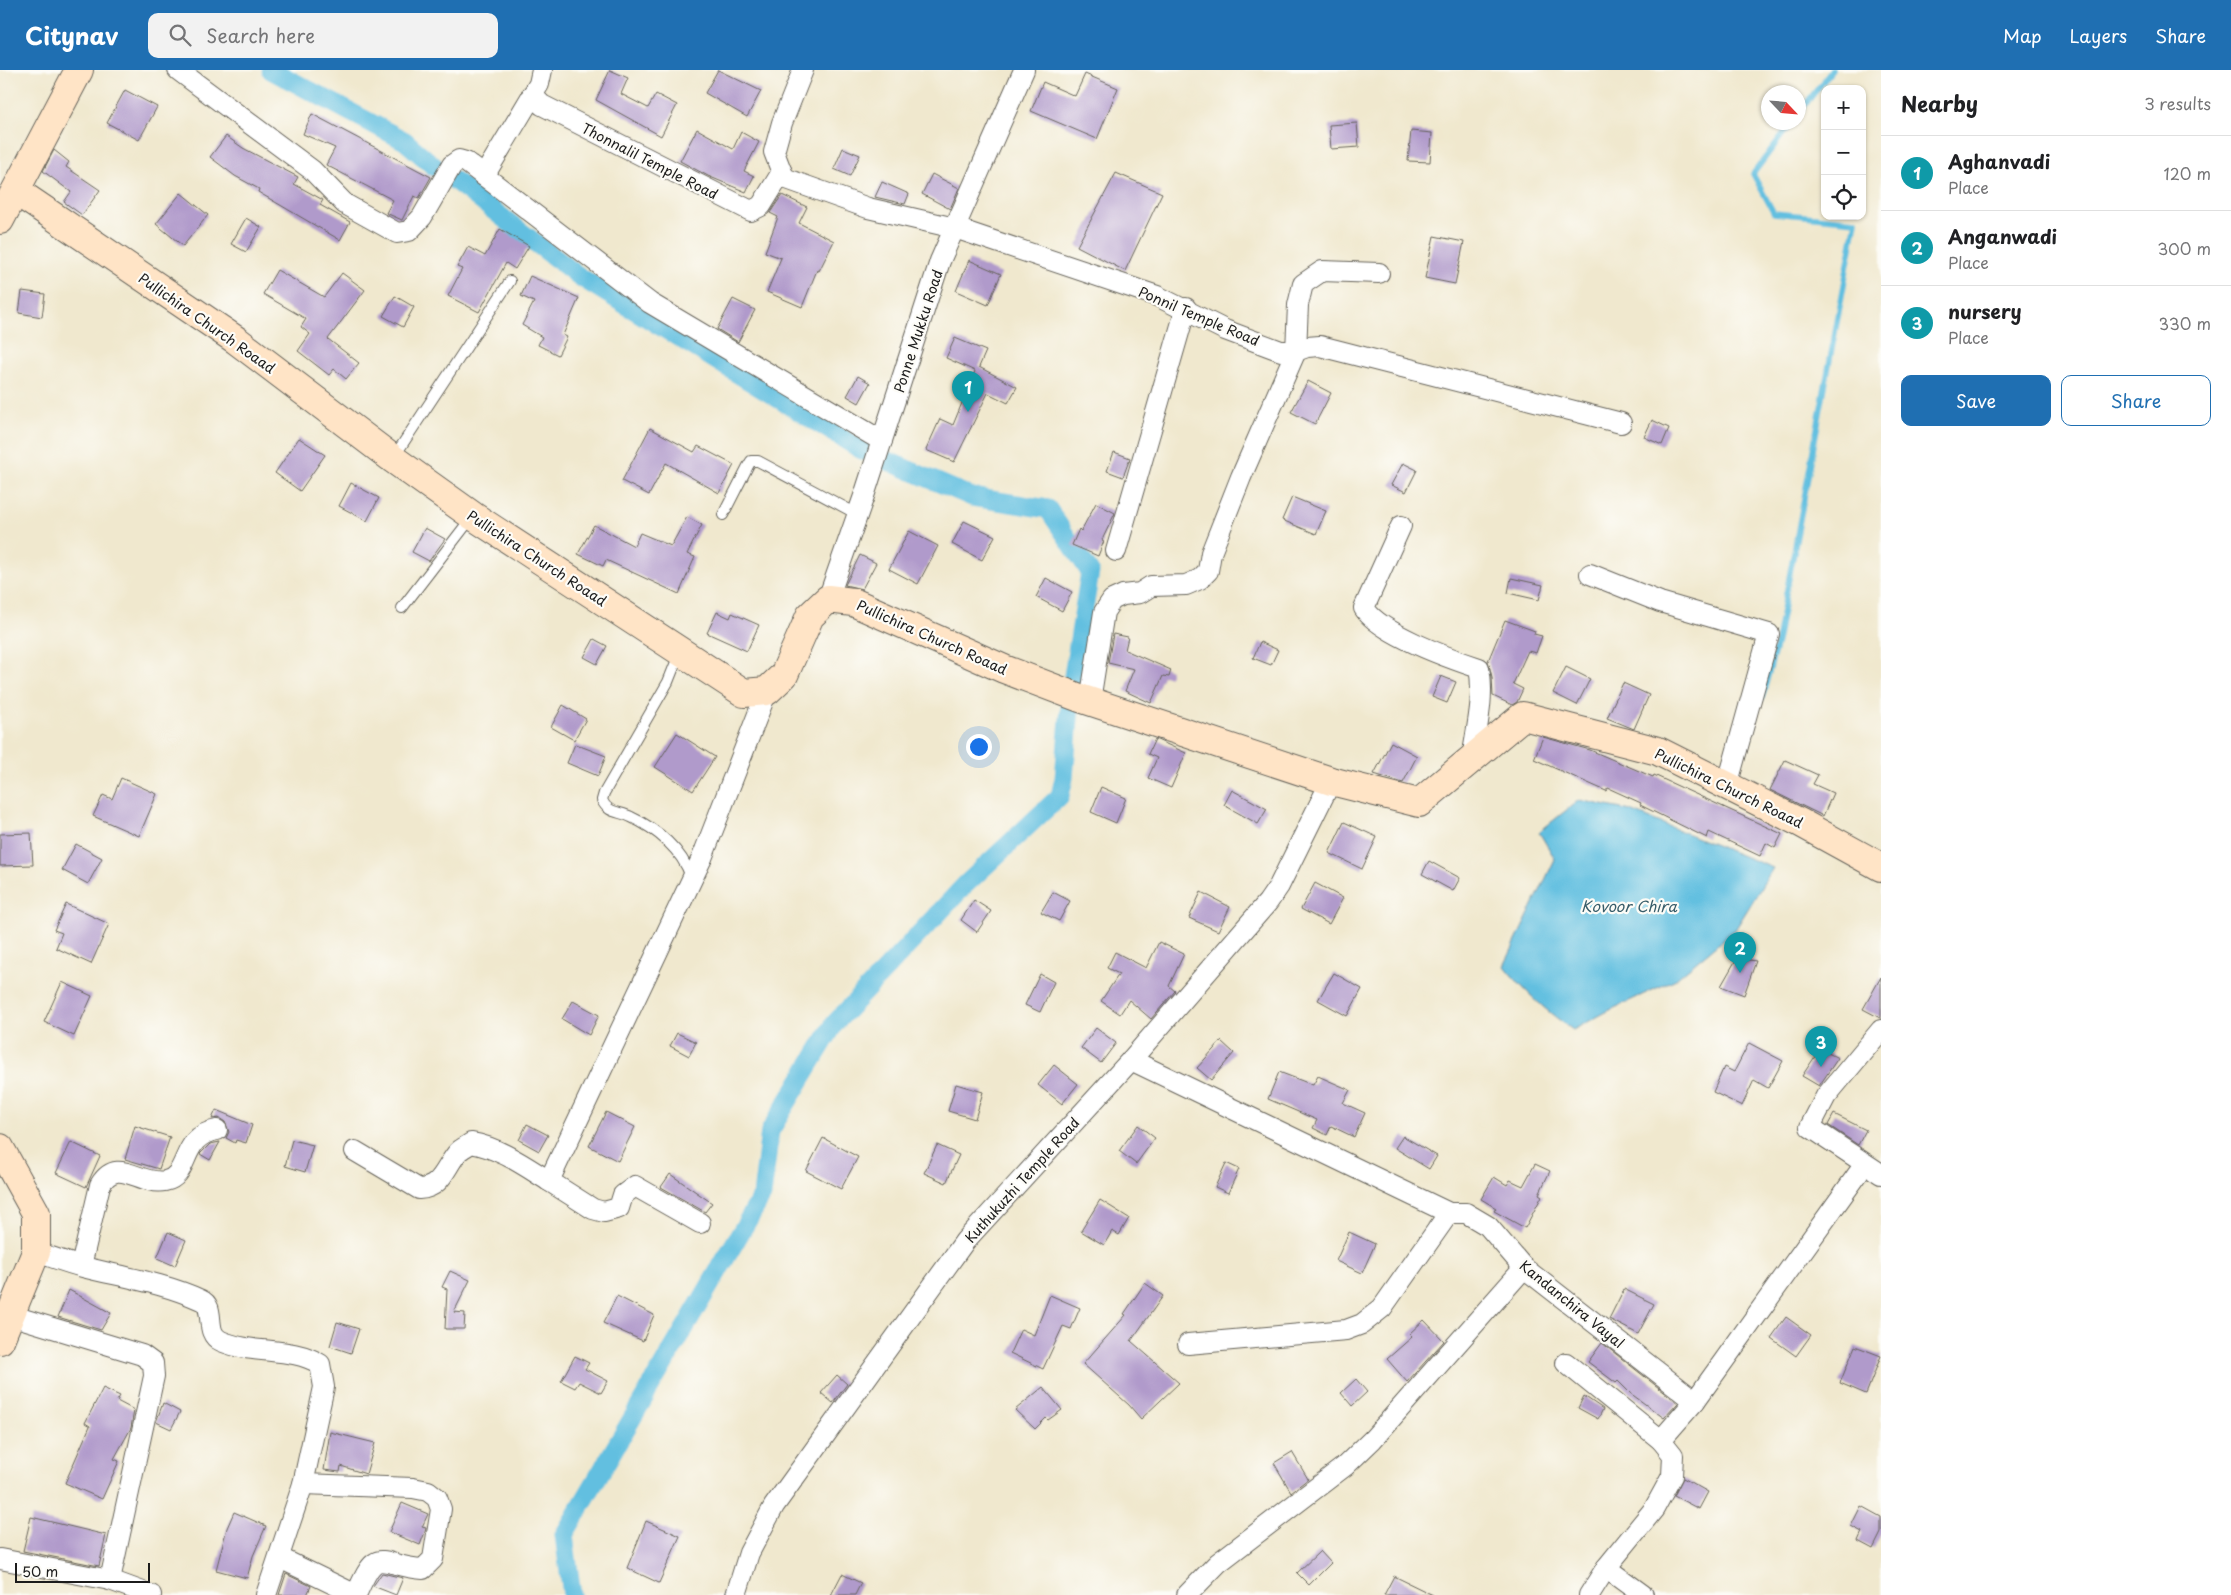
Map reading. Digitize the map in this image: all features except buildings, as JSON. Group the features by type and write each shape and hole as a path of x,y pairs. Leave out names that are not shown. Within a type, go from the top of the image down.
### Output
{"main road":[{"path":"0,220 80,70"},
{"name":"Pullichira Church Roaad","path":"16,191 236,340 393,459 472,516 744,693 767,691"},
{"path":"767,691 784,675 810,616 828,598"},
{"name":"Pullichira Church Roaad","path":"828,598 853,602 1004,669 1090,701 1331,782 1419,804 1523,716 1658,751 1802,823 1881,867"},
{"path":"0,1148 36,1213 36,1252 0,1340"}],"street":[{"path":"178,70 312,170 345,204 398,233 409,231 422,217 452,166 459,160 466,162 650,303 882,441"},
{"path":"484,176 539,84 542,70"},
{"path":"803,70 775,142 774,152 783,175 868,208 955,228"},
{"name":"Ponne Mukku Road","path":"828,598 882,441 940,261 1024,70"},
{"name":"Thonnalil Temple Road","path":"532,95 542,105 751,211 761,206 783,175"},
{"name":"Ponnil Temple Road","path":"955,228 1157,296 1186,308 1225,330 1281,351 1296,351 1307,347 1320,346 1621,423"},
{"path":"1090,701 1104,612 1112,600 1123,595 1140,593 1151,586 1186,585 1200,580 1208,571 1217,537 1296,351 1298,305 1303,284 1322,271 1379,273"},
{"path":"1116,551 1186,308"},
{"path":"1401,526 1364,608 1370,617 1384,628 1479,668 1482,681 1481,698 1472,760"},
{"path":"1590,574 1660,602 1769,634 1727,786"},
{"path":"549,1181 692,879 712,834 767,691"},
{"name":"Kuthukuzhi Temple Road","path":"736,1595 749,1553 774,1506 965,1240 1132,1060 1268,902 1280,886 1331,782"},
{"path":"1661,1440 1694,1401 1873,1169 1810,1127 1826,1096 1881,1030"},
{"name":"Kandanchira Vayal","path":"1132,1060 1449,1213 1466,1213 1488,1226 1524,1268 1694,1401"},
{"path":"81,1266 100,1185 106,1174 116,1170 151,1181 166,1181 176,1176 196,1138 205,1132 217,1130"},
{"path":"355,1151 419,1189 428,1189 440,1181 458,1152 471,1143 481,1144 521,1164 593,1209 604,1212 619,1208 623,1195 634,1186 700,1223"},
{"path":"1188,1344 1346,1330 1362,1324 1382,1308 1449,1213"},
{"path":"36,1252 81,1266 175,1289 203,1300 209,1307 210,1329 219,1340 249,1350 306,1356 320,1364 324,1387 303,1484 280,1558 266,1595"},
{"path":"1187,1595 1218,1563 1345,1466 1373,1439 1524,1268"},
{"path":"10,1315 142,1355 153,1363 154,1376 110,1580"},
{"path":"1566,1363 1661,1440 1672,1455 1672,1476 1654,1509 1606,1568 1589,1595"},
{"path":"280,1558 356,1595 368,1567 375,1562 386,1561 423,1569 433,1559 442,1509 437,1498 428,1491 413,1488 303,1484"},
{"path":"0,1559 110,1580 151,1595"},
{"path":"1606,1568 1643,1595"}],"lane":[{"path":"393,459 510,280"},
{"path":"723,515 751,461 758,461 857,514"},
{"path":"402,608 472,516"},
{"path":"682,652 668,682 604,793 602,800 609,810 630,816 666,840 687,864 692,879"}],"water":[{"name":"Kovoor Chira","path":"1579,800 1631,811 1773,868 1735,930 1676,979 1573,1030 1536,1001 1504,966 1555,859 1539,832"}],"waterway":[{"path":"271,70 405,141 435,167"},
{"path":"1806,104 1832,70"},
{"path":"1762,698 1777,642 1856,221 1774,213 1753,174 1786,130"},
{"path":"455,181 580,277 860,449 972,497 1048,509 1090,572 1072,682"},
{"path":"572,1595 564,1535 762,1196 770,1131 835,1023 965,885 1060,796 1064,778 1070,707"}],"place":[{"name":"Aghanvadi","path":"968,412"},
{"name":"Anganwadi","path":"1740,973"},
{"name":"nursery","path":"1821,1067"}]}
